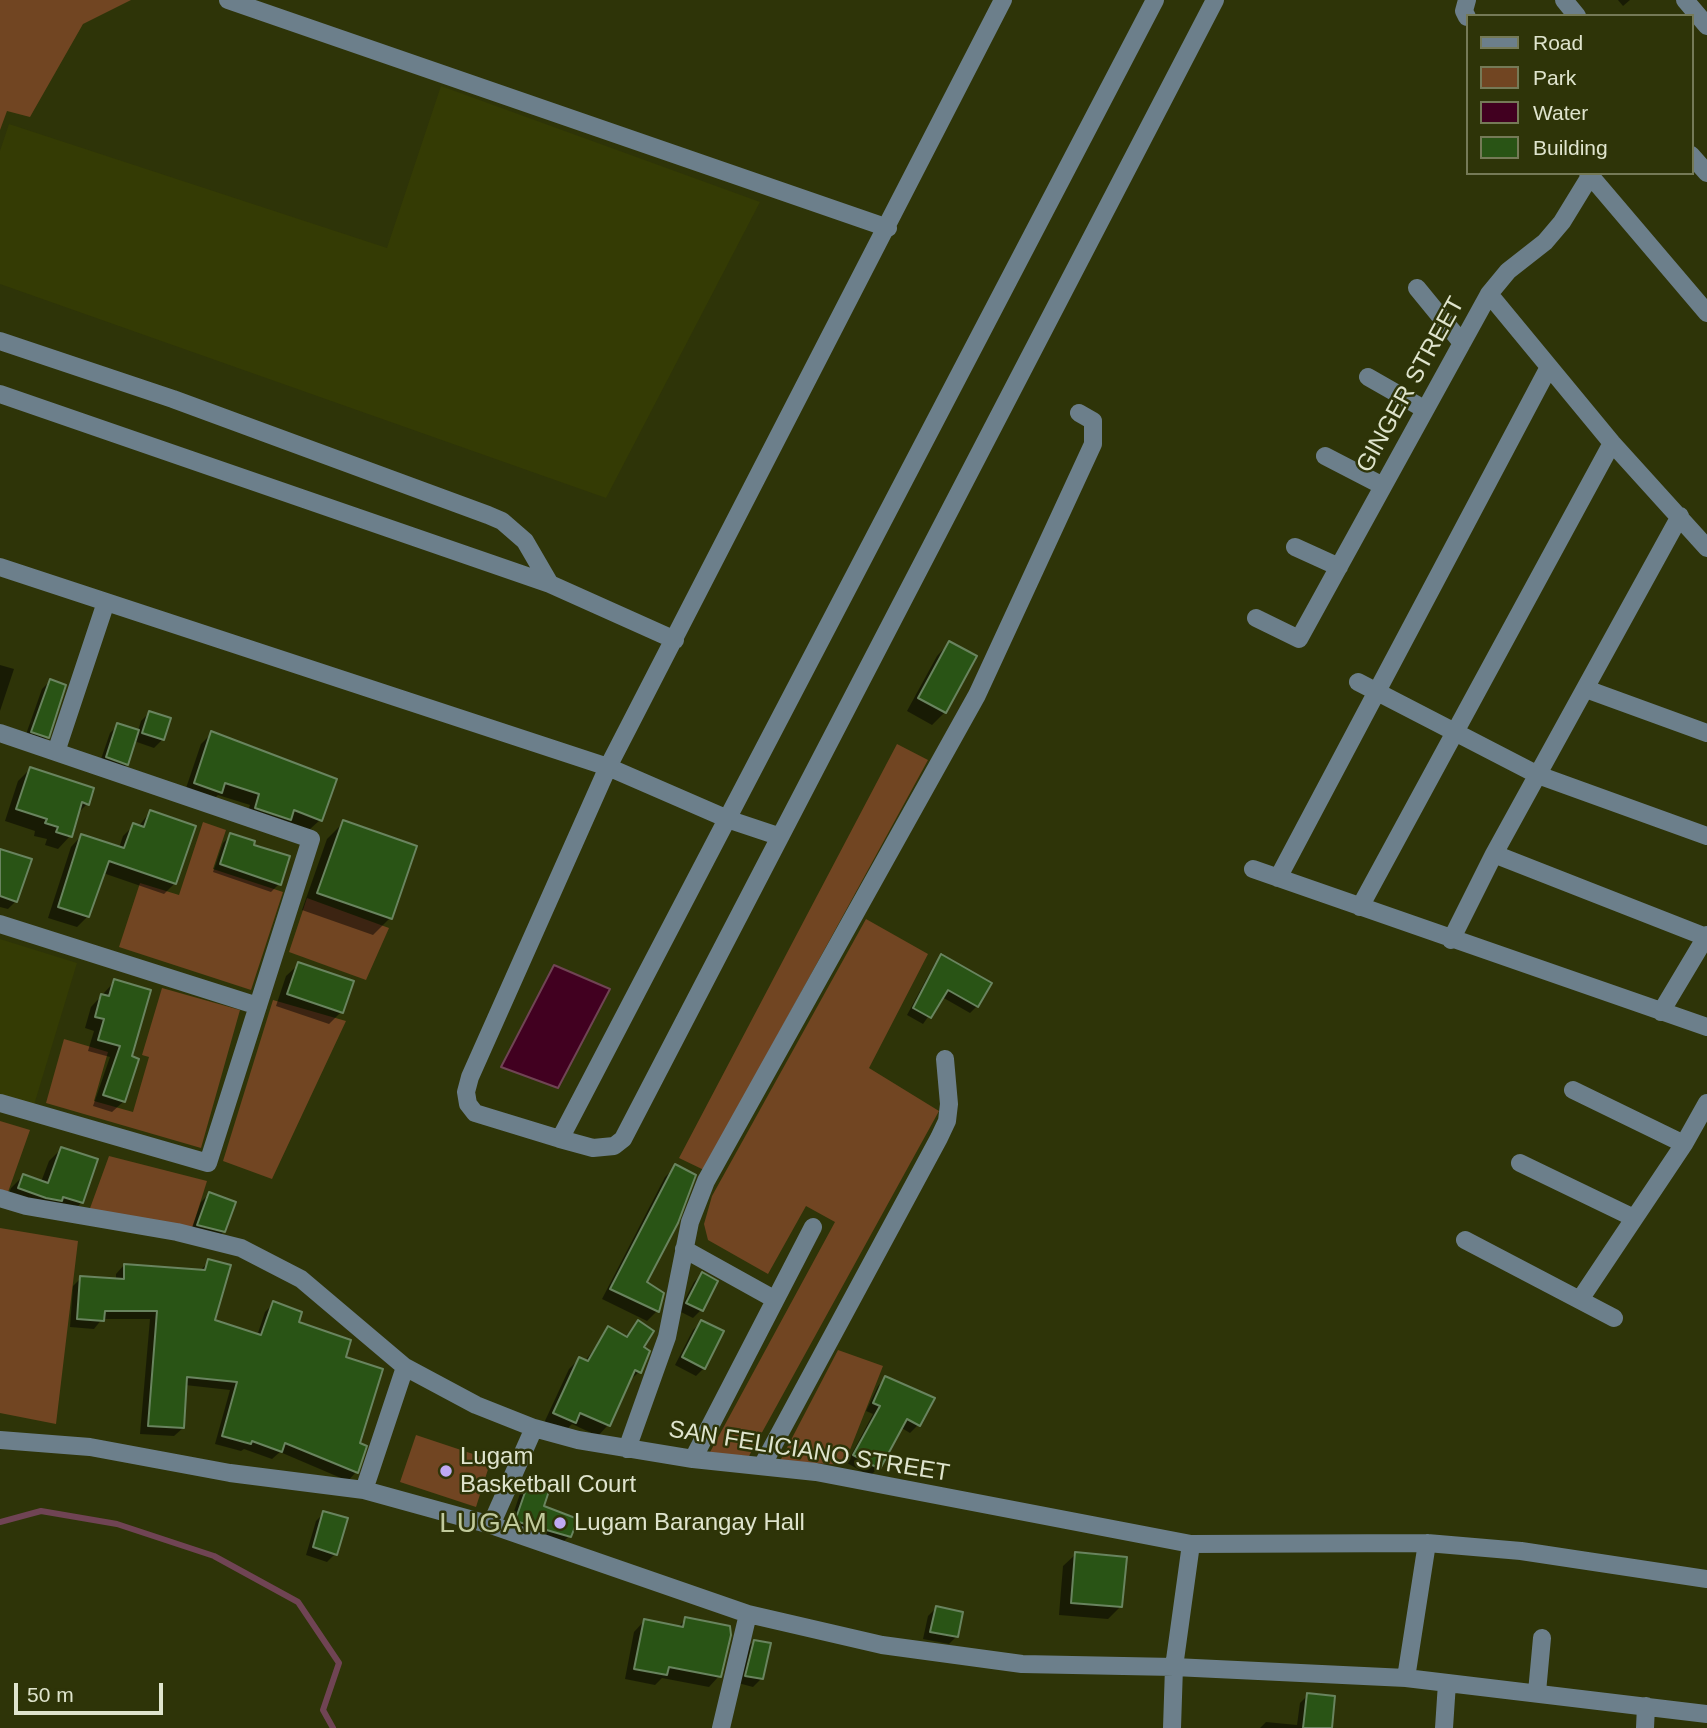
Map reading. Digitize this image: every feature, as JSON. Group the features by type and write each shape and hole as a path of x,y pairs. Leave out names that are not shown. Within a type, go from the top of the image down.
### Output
{"street":[{"path":"228,0 888,228"},
{"path":"1003,0 888,228 608,767 475,1065 467,1092 468,1104 475,1113 593,1148 614,1146 623,1139 778,836 1215,0"},
{"path":"560,1139 730,820 1155,0"},
{"path":"1564,0 1575,14"},
{"path":"1685,0 1707,26"},
{"path":"1693,157 1707,173"},
{"name":"GINGER STREET","path":"1256,618 1299,639 1489,294 1508,271 1554,232 1589,175"},
{"path":"1591,175 1707,313"},
{"path":"1417,288 1462,343"},
{"path":"1489,294 1612,443 1707,548"},
{"path":"0,341 173,400 502,521 525,541 550,584"},
{"path":"1278,878 1549,367"},
{"path":"1368,377 1424,409"},
{"path":"0,394 550,584 675,640"},
{"path":"627,1449 667,1337 690,1222 706,1181 977,695 1093,444 1093,421 1079,413"},
{"path":"1360,907 1612,443"},
{"path":"1325,456 1383,486"},
{"path":"1451,940 1494,854 1680,516"},
{"path":"1295,547 1339,567"},
{"path":"0,567 608,767 730,820 778,836"},
{"path":"56,752 106,602"},
{"path":"1358,682 1538,775 1707,836"},
{"path":"1586,689 1707,733"},
{"path":"0,733 311,839 208,1163 0,1103"},
{"path":"1494,854 1706,936 1661,1012"},
{"path":"1253,869 1707,1027"},
{"path":"0,924 258,1006"},
{"path":"762,1466 947,1121 949,1104 945,1059"},
{"path":"1573,1090 1684,1144"},
{"path":"1581,1298 1684,1144 1707,1103"},
{"path":"1520,1163 1634,1218"},
{"name":"SAN FELICIANO STREET","path":"0,1198 26,1206 177,1231 241,1248 301,1279 405,1367 476,1405 534,1428 627,1449 816,1472 1191,1545 1427,1543 1521,1551 1707,1578"},
{"path":"694,1459 813,1227"},
{"path":"1465,1240 1615,1318"},
{"path":"684,1249 774,1299"},
{"path":"364,1490 405,1367"},
{"path":"491,1525 534,1428"},
{"path":"0,1440 90,1447 230,1473 364,1490 491,1525 748,1614 883,1645 1023,1664 1174,1667 1406,1678 1707,1714"},
{"path":"1406,1678 1427,1543"},
{"path":"1172,1728 1174,1667 1191,1545"},
{"path":"720,1728 748,1614"},
{"path":"1537,1692 1542,1638"},
{"path":"1444,1728 1447,1683"},
{"path":"1645,1728 1646,1706"}],"shaded area":[{"path":"441,86 760,202 606,498 0,284 0,151 9,124 387,248"},
{"path":"0,939 77,963 34,1105 0,1095"}],"green space":[{"path":"0,0 131,0 83,24 30,117 7,111 0,130"},
{"path":"897,744 928,760 704,1170 679,1158"},
{"path":"203,822 226,830 213,869 283,892 251,990 119,947 140,883 179,895"},
{"path":"307,898 389,928 366,980 289,952"},
{"path":"866,919 928,954 869,1068 939,1111 749,1456 709,1454 835,1222 806,1206 768,1274 708,1240 704,1224 712,1196"},
{"path":"162,988 240,1010 201,1148 46,1103 64,1039 108,1052 94,1101 133,1112 149,1057 142,1055"},
{"path":"273,1000 346,1021 272,1179 223,1161"},
{"path":"0,1121 30,1130 7,1195 0,1193"},
{"path":"109,1156 207,1181 192,1229 89,1211"},
{"path":"0,1228 78,1241 56,1424 0,1413"},
{"path":"838,1350 883,1366 844,1465 780,1461"},
{"name":"Lugam Basketball Court","path":"416,1435 491,1460 476,1507 400,1482"}],"water":[{"path":"554,965 610,989 558,1088 501,1067"}],"building":[{"path":"949,641 977,656 946,713 918,698"},
{"path":"50,679 66,685 49,738 31,732"},
{"path":"149,711 171,718 164,740 142,733"},
{"path":"117,723 139,730 128,765 106,757"},
{"path":"211,731 337,779 322,821 294,810 291,820 255,808 259,794 225,783 222,793 194,783"},
{"path":"30,767 94,788 89,805 82,802 72,837 56,832 58,827 45,823 47,819 16,809"},
{"path":"150,810 196,826 176,884 109,861 89,917 58,907 81,834 124,848 133,823 144,827"},
{"path":"343,820 417,846 392,919 317,893"},
{"path":"230,833 255,841 254,845 290,856 281,885 220,864"},
{"path":"0,849 32,859 17,902 0,896"},
{"path":"941,954 992,983 978,1007 948,990 931,1018 913,1008"},
{"path":"298,962 354,981 343,1013 287,994"},
{"path":"114,979 151,990 132,1056 139,1059 125,1102 103,1095 120,1046 98,1040 104,1019 95,1017 101,994 109,996"},
{"path":"61,1147 98,1159 83,1203 63,1197 62,1201 46,1198 18,1188 23,1174 48,1183"},
{"path":"675,1164 696,1175 678,1223 647,1282 664,1293 659,1312 610,1289"},
{"path":"209,1192 236,1202 225,1232 197,1225"},
{"path":"208,1259 231,1265 215,1320 261,1335 273,1301 302,1312 299,1322 351,1340 346,1357 383,1369 360,1443 367,1446 358,1473 285,1443 282,1452 252,1441 251,1444 222,1436 237,1382 187,1377 184,1428 148,1426 157,1311 105,1311 104,1321 77,1319 80,1276 124,1279 124,1264 205,1270"},
{"path":"702,1272 718,1281 703,1311 686,1303"},
{"path":"638,1320 654,1331 644,1347 650,1351 641,1373 635,1370 610,1426 580,1413 576,1423 553,1413 579,1357 588,1361 608,1326 627,1337"},
{"path":"701,1320 724,1331 705,1369 682,1357"},
{"path":"885,1376 935,1398 920,1426 907,1419 880,1469 853,1455 880,1406 873,1403"},
{"path":"530,1478 551,1485 544,1506 578,1519 571,1537 515,1521"},
{"path":"323,1511 348,1518 337,1555 313,1547"},
{"path":"1075,1552 1127,1557 1122,1607 1071,1603"},
{"path":"936,1606 963,1612 958,1637 930,1632"},
{"path":"685,1617 730,1626 731,1635 721,1677 669,1667 667,1675 634,1669 644,1619 683,1627"},
{"path":"754,1640 771,1643 763,1679 745,1676"},
{"path":"1307,1693 1335,1696 1332,1728 1303,1728"}],"waterway":[{"path":"0,1522 41,1511 117,1524 214,1556 298,1602 339,1663 323,1710 333,1728"}],"place":[{"name":"Lugam Basketball Court","path":"446,1471"},
{"name":"Lugam Barangay Hall","path":"560,1523"}],"district":[{"name":"LUGAM","path":"494,1524"}]}
